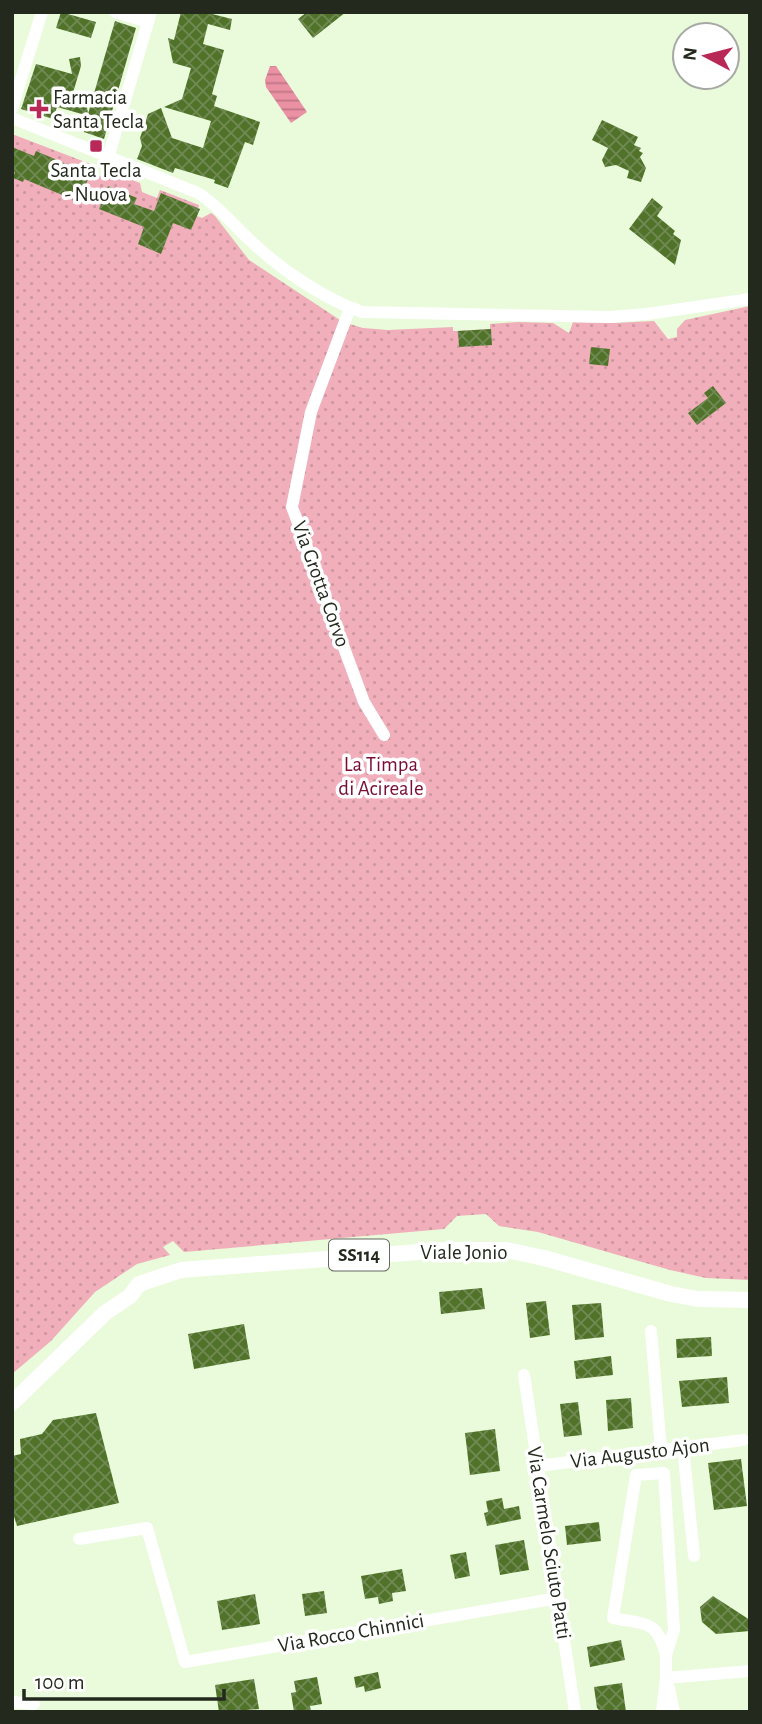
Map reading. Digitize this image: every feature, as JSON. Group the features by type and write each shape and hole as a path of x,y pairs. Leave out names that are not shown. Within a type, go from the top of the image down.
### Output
{"main road":[{"name":"Viale Jonio","path":"12,1402 97,1320 130,1296 139,1284 181,1269 446,1250 507,1250 671,1294 698,1299 750,1300"}],"street":[{"path":"12,108 42,12"},
{"path":"108,158 150,17 115,12"},
{"path":"12,118 198,193 217,206 268,256 332,299 350,308 374,314 609,317 750,299"},
{"name":"Via Grotta Corvo","path":"350,308 311,412 292,507 364,702 384,736"},
{"path":"651,1331 661,1450"},
{"name":"Via Carmelo Sciuto Patti","path":"524,1375 575,1712"},
{"name":"Via Augusto Ajon","path":"538,1466 743,1440"},
{"path":"683,1447 694,1556"},
{"path":"662,1712 666,1655 662,1637 654,1628 613,1618 636,1475 664,1472 674,1630 666,1655"},
{"name":"Via Rocco Chinnici","path":"79,1539 147,1528 185,1662 558,1598"},
{"path":"666,1678 750,1671"},
{"path":"666,1678 674,1712"},
{"path":"12,1702 34,1704"}],"green space":[{"name":"La Timpa di Acireale","path":"12,134 93,165 97,174 104,178 112,172 140,183 142,192 157,198 160,190 199,205 197,216 202,218 211,213 215,216 249,260 343,322 363,328 388,330 453,327 453,331 456,331 490,329 490,324 518,322 553,323 569,333 573,322 654,321 668,339 677,337 677,329 685,320 750,306 750,1280 706,1278 670,1270 538,1232 499,1226 486,1214 457,1216 444,1229 184,1252 173,1241 163,1247 170,1255 137,1264 95,1292 51,1341 12,1374"}],"shaded area":[{"path":"270,66 276,66 307,112 291,123 266,87 265,80"}],"building":[{"path":"61,12 96,22 91,38 56,28"},
{"path":"181,12 204,12 232,19 230,30 208,24 203,44 224,50 212,94 217,96 214,106 260,122 253,145 245,142 228,188 214,183 215,180 175,168 173,173 137,159 148,114 161,108 172,138 203,148 211,121 164,107 182,99 191,68 173,63 168,38 174,40"},
{"path":"307,12 346,12 313,38 298,19"},
{"path":"115,21 136,28 104,139 84,132 89,116 57,107 53,119 21,109 36,64 72,74 69,59 80,57 81,66 72,96 86,100 88,114"},
{"path":"602,120 638,137 634,145 641,148 639,151 643,153 640,157 646,168 641,182 627,178 629,171 616,165 605,167 602,160 608,148 592,140"},
{"path":"12,147 34,156 36,151 90,174 79,202 24,179 23,182 13,178 15,172 12,171"},
{"path":"108,186 137,198 134,204 154,211 161,193 200,209 191,230 173,223 161,254 138,244 144,227 99,209"},
{"path":"652,198 663,207 657,216 675,231 673,234 681,240 675,265 629,229"},
{"path":"491,329 492,345 459,347 458,331"},
{"path":"591,347 610,349 608,366 589,364"},
{"path":"713,386 726,403 697,425 688,413 708,398 704,393"},
{"path":"482,1288 485,1309 441,1314 439,1292"},
{"path":"546,1301 550,1335 530,1338 526,1303"},
{"path":"601,1303 604,1337 575,1340 572,1305"},
{"path":"244,1324 250,1359 194,1369 188,1334"},
{"path":"711,1337 712,1356 677,1358 676,1339"},
{"path":"611,1356 613,1375 576,1379 574,1361"},
{"path":"727,1377 729,1403 682,1407 679,1381"},
{"path":"631,1398 633,1428 608,1431 606,1400"},
{"path":"578,1402 582,1435 564,1437 560,1404"},
{"path":"96,1413 119,1503 17,1526 12,1510 12,1456 21,1454 20,1439 42,1434 53,1420"},
{"path":"495,1429 500,1471 470,1475 465,1433"},
{"path":"741,1459 747,1506 714,1510 708,1463"},
{"path":"502,1498 504,1509 519,1506 521,1519 487,1526 484,1513 488,1512 486,1501"},
{"path":"599,1522 601,1541 567,1545 565,1526"},
{"path":"524,1540 529,1570 500,1575 495,1545"},
{"path":"466,1552 470,1576 455,1579 450,1555"},
{"path":"402,1569 406,1591 392,1593 393,1601 379,1604 378,1597 365,1599 361,1576"},
{"path":"324,1591 327,1613 305,1616 302,1594"},
{"path":"255,1594 260,1624 222,1630 217,1601"},
{"path":"713,1596 750,1620 750,1631 716,1634 702,1622 700,1607"},
{"path":"621,1640 625,1660 590,1667 587,1647"},
{"path":"378,1672 381,1688 365,1692 364,1686 356,1688 354,1677"},
{"path":"317,1677 322,1704 310,1706 311,1712 294,1712 291,1693 296,1692 294,1681"},
{"path":"254,1679 259,1709 219,1712 215,1685"},
{"path":"622,1683 626,1712 601,1712 597,1708 594,1687"}],"place":[{"name":"Farmacia Santa Tecla","path":"39,109"},
{"name":"Santa Tecla - Nuova","path":"96,146"}]}
